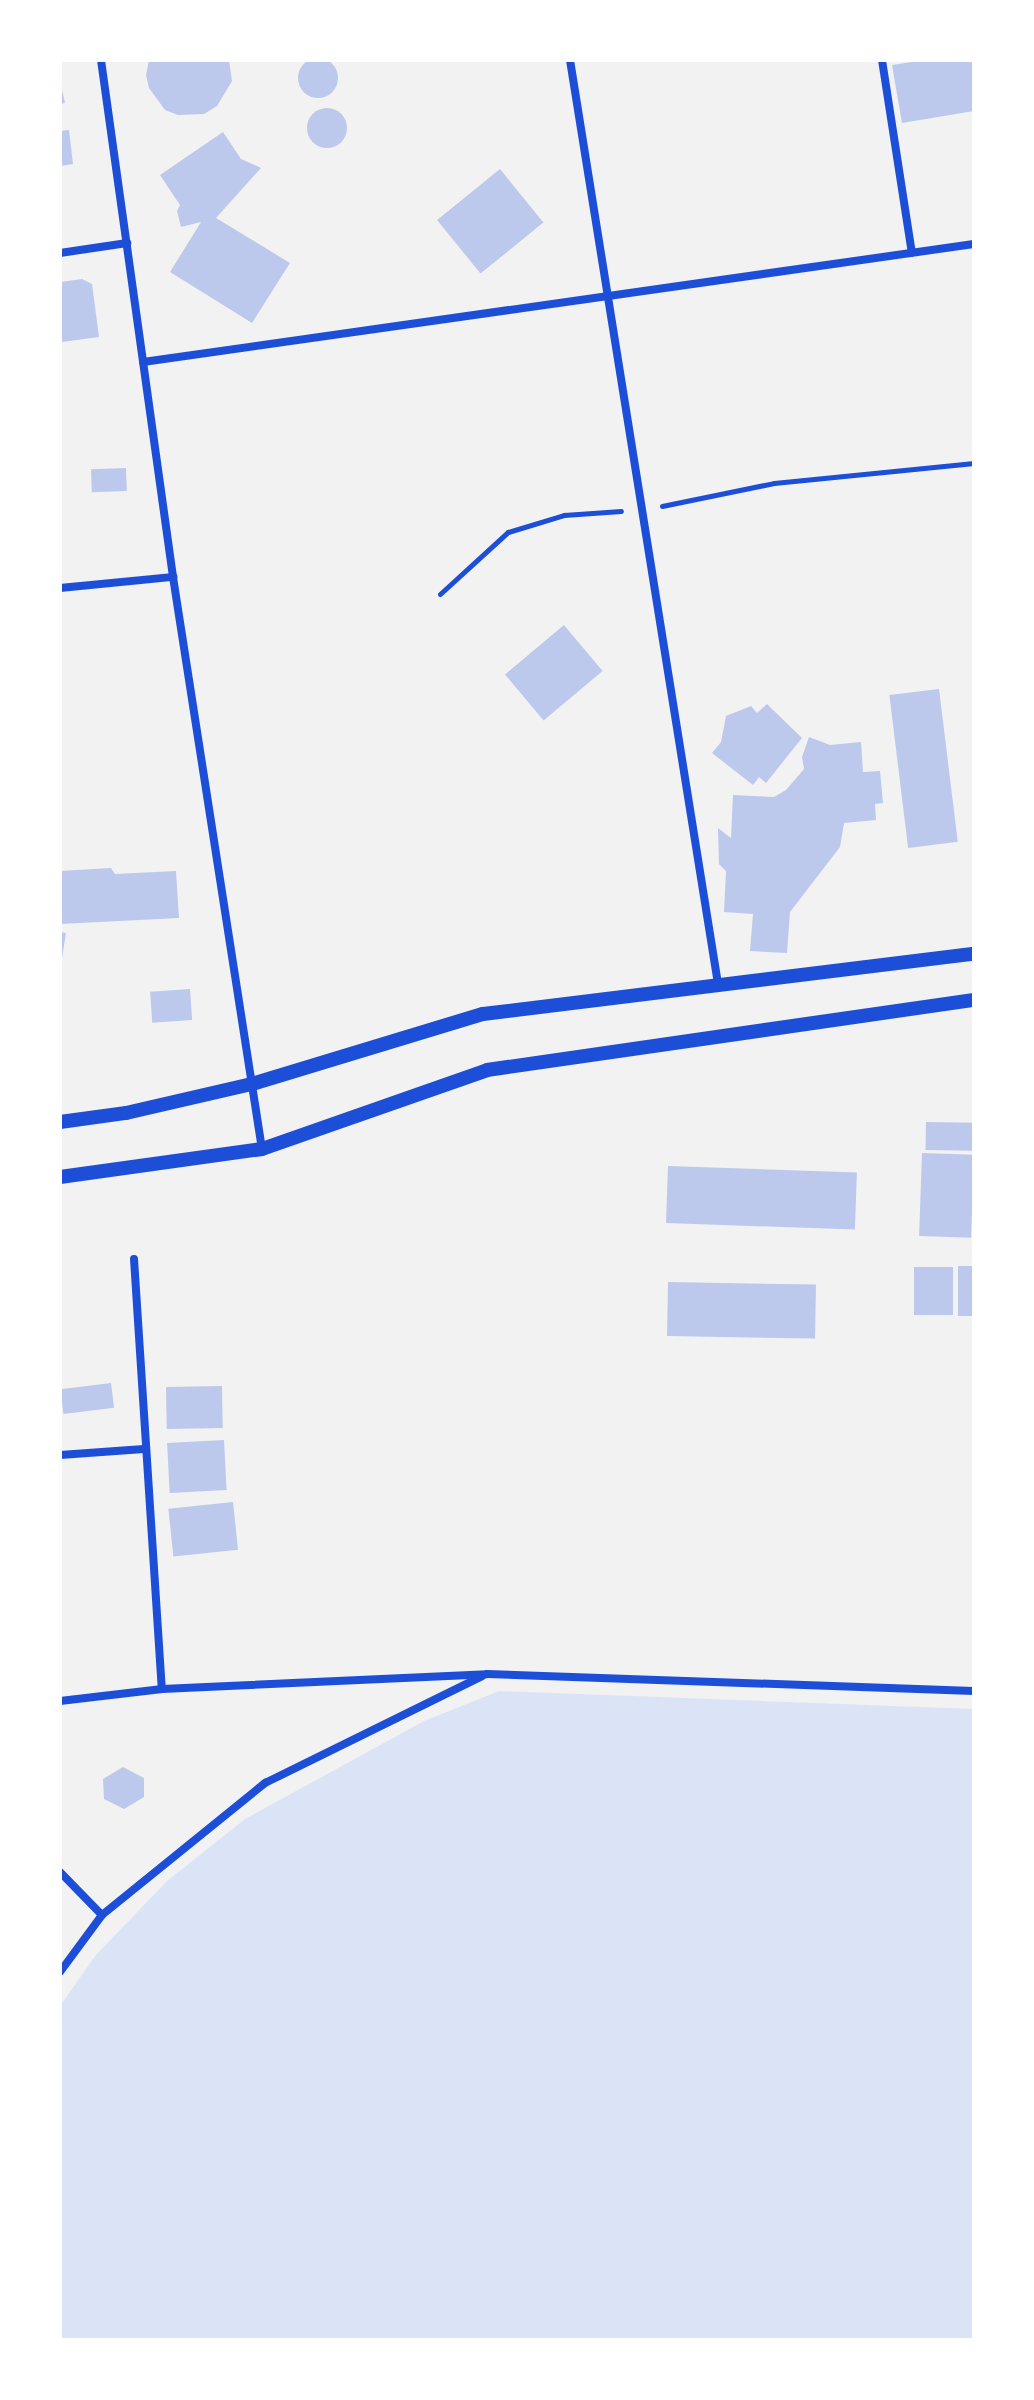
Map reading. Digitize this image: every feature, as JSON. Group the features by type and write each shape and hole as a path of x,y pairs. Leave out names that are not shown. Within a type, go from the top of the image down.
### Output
{"street":[{"path":"101,60 173,577 262,1149"},
{"path":"570,60 718,984"},
{"path":"882,60 912,253"},
{"path":"60,253 127,243"},
{"path":"143,362 974,244"},
{"path":"60,588 173,577"},
{"path":"60,1122 126,1113 252,1084 483,1014 974,954"},
{"path":"60,1177 262,1149 487,1070 974,1000"},
{"path":"134,1259 162,1689"},
{"path":"60,1455 144,1449"},
{"path":"60,1972 102,1915 265,1783 487,1674"},
{"path":"60,1701 162,1689 487,1674 974,1691"},
{"path":"60,1872 102,1915"}],"path":[{"path":"440,594 508,532 564,515 641,510 774,483 974,463"}],"shaded area":[{"path":"499,1691 974,1709 974,2340 60,2340 60,2006 95,1956 167,1881 245,1819 424,1721"}],"building":[{"path":"318,58 332,64 338,78 332,92 318,98 304,92 298,78 304,64"},
{"path":"149,60 229,60 232,81 217,106 204,114 178,115 165,110 149,88 146,75"},
{"path":"925,60 974,60 974,111 902,123 892,65"},
{"path":"60,81 65,103 60,104"},
{"path":"327,108 341,114 347,128 341,142 327,148 313,142 307,128 313,114"},
{"path":"69,130 73,164 60,166 60,131"},
{"path":"223,132 241,159 261,168 216,218 290,263 252,323 170,272 201,222 181,227 177,211 180,205 160,175"},
{"path":"500,169 543,223 480,274 437,220"},
{"path":"82,279 92,284 99,337 62,342 60,282"},
{"path":"126,468 127,491 92,492 91,469"},
{"path":"564,625 603,671 544,720 505,674"},
{"path":"939,689 958,842 908,848 889,695"},
{"path":"767,704 802,738 766,783 759,777 753,785 712,753 721,742 726,716 751,706 757,713"},
{"path":"809,737 830,745 861,742 863,772 880,771 883,803 875,804 876,820 844,823 840,847 790,912 787,953 750,951 753,914 724,912 726,871 719,864 718,828 731,838 733,795 774,797 786,790 804,769 802,757"},
{"path":"111,868 115,874 176,871 179,918 60,924 60,871"},
{"path":"60,932 66,933 62,958 60,958"},
{"path":"190,989 192,1020 152,1023 150,992"},
{"path":"926,1122 974,1123 974,1151 926,1150"},
{"path":"922,1153 974,1155 971,1238 919,1236"},
{"path":"668,1166 857,1173 855,1230 666,1223"},
{"path":"958,1266 974,1266 974,1316 958,1316"},
{"path":"914,1267 953,1267 953,1315 914,1315"},
{"path":"668,1282 816,1285 815,1339 667,1336"},
{"path":"111,1383 114,1408 63,1414 60,1389"},
{"path":"222,1386 223,1428 167,1429 166,1387"},
{"path":"224,1440 227,1490 170,1493 167,1443"},
{"path":"233,1502 238,1550 173,1557 168,1509"},
{"path":"123,1767 144,1778 144,1797 124,1809 104,1799 103,1779"}]}
